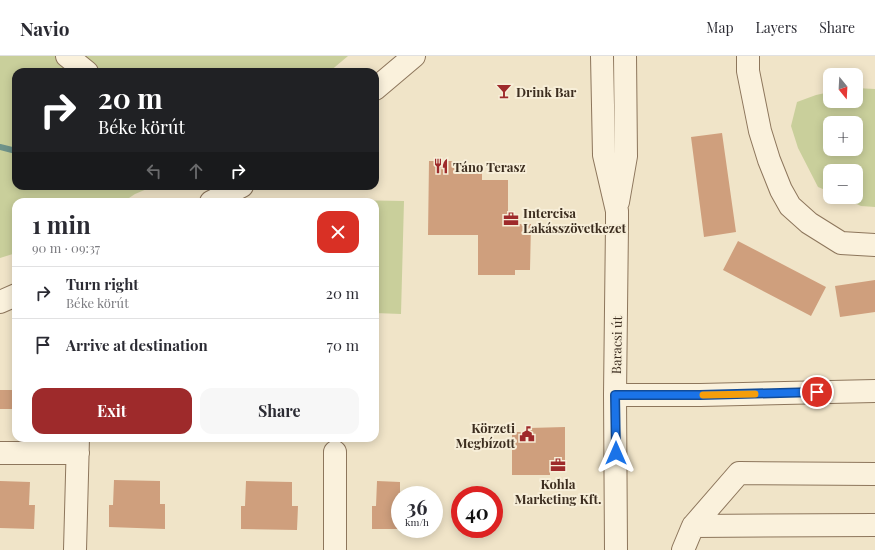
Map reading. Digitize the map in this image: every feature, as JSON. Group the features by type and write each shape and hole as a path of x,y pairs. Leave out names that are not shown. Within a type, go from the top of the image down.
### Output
{"street":[{"path":"68,56 82,68"},
{"path":"379,86 414,56"},
{"name":"Baracsi út","path":"602,56 604,155 616,211"},
{"name":"Baracsi út","path":"616,550 616,211 626,156 625,56"},
{"path":"748,56 748,71 760,131 769,160 781,190 790,206 809,223 841,243 875,246"},
{"path":"217,198 230,190"},
{"path":"0,302 12,297"},
{"path":"615,395 700,395 875,391"},
{"path":"0,453 78,446 75,550"},
{"path":"335,550 336,452"},
{"path":"683,550 693,526 739,473 875,474"},
{"path":"693,526 875,525"}],"green space":[{"path":"0,56 348,56 334,68 12,68 12,190 144,190 129,198 12,198 12,254 0,258"},
{"path":"863,88 875,89 875,207 861,206 856,204 863,204 863,164 823,164 823,189 818,187 798,148 791,126 797,102 823,94 823,108 863,108"},
{"path":"379,201 404,201 401,314 379,313"}],"building":[{"path":"722,133 736,232 704,237 691,137"},
{"path":"429,161 455,161 455,171 482,171 482,180 508,180 508,215 516,215 516,224 531,224 530,270 515,270 515,275 478,275 478,235 428,235"},
{"path":"738,241 826,287 811,316 723,270"},
{"path":"875,280 875,312 840,317 835,286"},
{"path":"0,390 12,390 12,409 0,409"},
{"path":"565,427 565,469 550,469 550,475 512,475 512,432 529,432 529,428"},
{"path":"114,480 160,481 160,504 165,504 165,529 109,527 109,505 113,505"},
{"path":"0,481 30,482 29,505 35,505 34,529 0,528"},
{"path":"246,481 292,482 292,506 298,506 297,530 241,529 241,506 245,506"},
{"path":"377,481 400,482 400,486 391,486 391,529 372,529 372,506 376,506"}],"waterway":[{"path":"0,147 12,150"}],"slow traffic":[{"path":"703,395 755,394"}],"place":[{"name":"Drink Bar","path":"504,91"},
{"name":"Táno Terasz","path":"441,166"},
{"name":"Intercisa Lakásszövetkezet","path":"511,219"},
{"name":"Körzeti Megbízott","path":"527,434"},
{"name":"Kohla Marketing Kft.","path":"558,465"}],"route":[{"path":"616,453 615,395 700,395 817,392"}]}
